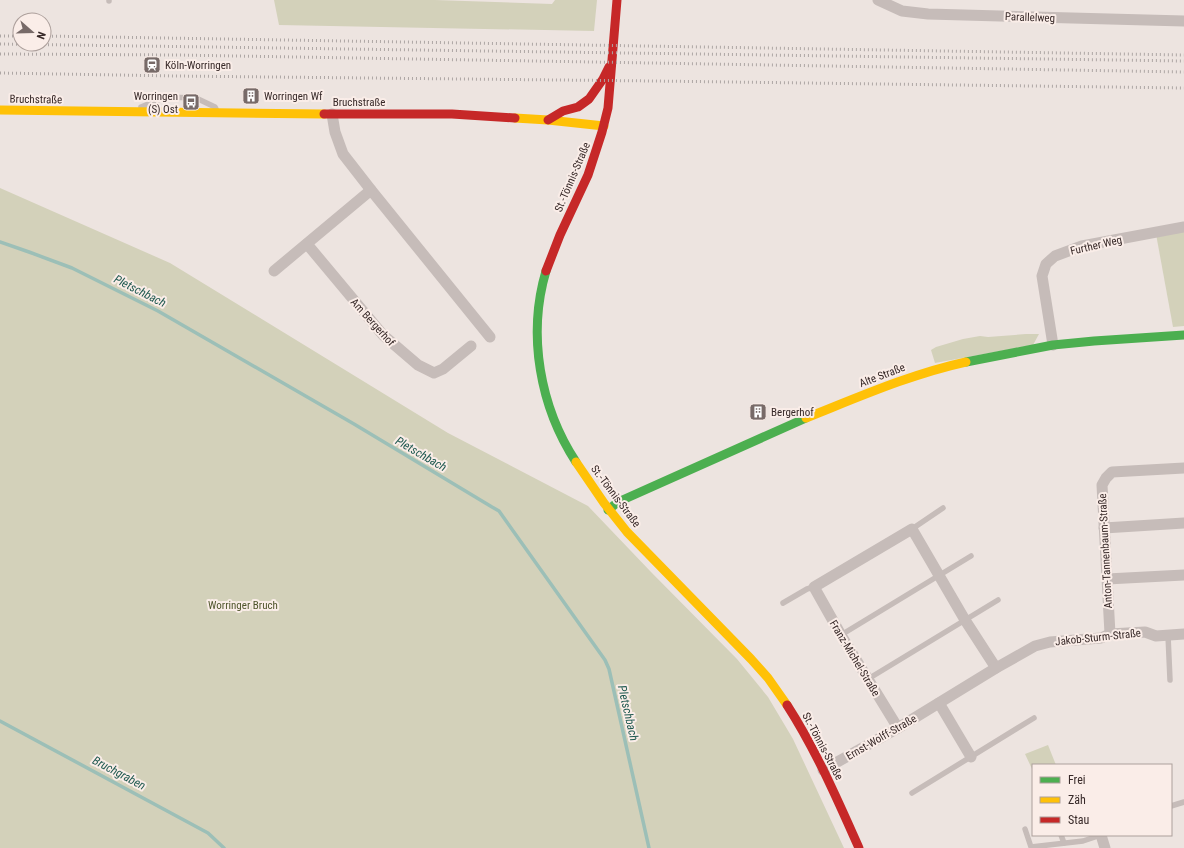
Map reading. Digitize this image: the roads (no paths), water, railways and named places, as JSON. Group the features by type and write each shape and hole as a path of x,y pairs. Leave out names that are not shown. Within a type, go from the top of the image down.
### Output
{"main road":[{"path":"604,126 608,108 613,60 617,0"},
{"path":"548,120 563,111 578,107 589,99 603,79 613,60"},
{"name":"Bruchstraße","path":"0,110 452,114 548,120 604,126"},
{"name":"St.-Tönnis-Straße","path":"604,126 598,150 563,228 546,271 540,301 538,333 539,352 542,381 549,407 558,431 575,461 608,510 627,532 739,645 769,679 795,717 823,770 859,848"},
{"name":"Alte Straße","path":"608,510 618,502 793,424 860,396 925,372 998,355 1053,345 1184,335"}],"street":[{"name":"Parallelweg","path":"878,0 902,11 928,14 1184,22"},
{"path":"332,114 335,132 343,154 490,337"},
{"path":"274,271 371,190"},
{"name":"Further Weg","path":"1053,345 1042,276 1046,264 1055,256 1082,246 1184,227"},
{"name":"Am Bergerhof","path":"307,244 383,335 418,365 434,373 443,370 471,346"},
{"name":"Anton-Tannenbaum-Straße","path":"1110,634 1102,485 1112,472 1184,468"},
{"path":"1104,528 1184,523"},
{"path":"814,587 912,529 965,620 996,668"},
{"path":"1107,580 1184,575"},
{"name":"Franz-Michel-Straße","path":"814,587 841,635 898,728"},
{"name":"Jakob-Sturm-Straße","path":"1036,646 1050,642 1101,638 1110,634 1145,632 1156,636 1184,634"},
{"name":"Ernst-Wolff-Straße","path":"823,770 898,728 996,668 1036,646"},
{"path":"939,703 971,757"},
{"path":"1101,836 1106,848"}],"lane":[{"path":"130,112 165,97 196,98 215,107 218,113"},
{"path":"912,529 942,508"},
{"path":"841,635 971,556"},
{"path":"783,604 807,589 814,587"},
{"path":"868,679 998,600"},
{"path":"1168,635 1170,680"},
{"path":"912,793 1034,718"},
{"path":"1172,804 1184,802"},
{"path":"1025,829 1031,847 1083,841 1098,836"},
{"path":"1061,836 1064,843"}],"waterway":[{"name":"Pletschbach","path":"0,242 72,268 158,311 354,424 499,511 605,660 609,669 649,848"},
{"name":"Bruchgraben","path":"0,721 208,833 224,848"}],"railway":[{"path":"0,36 12,36"},
{"path":"52,36 1184,55"},
{"path":"0,44 1184,61"},
{"path":"0,54 177,55 1184,72"},
{"path":"0,73 1184,88"}],"place":[{"name":"Köln-Worringen","path":"152,65"},
{"name":"Worringen Wf","path":"251,96"},
{"name":"Worringen (S) Ost","path":"191,102"},
{"name":"Bergerhof","path":"758,412"}],"park label":[{"name":"Worringer Bruch","path":"243,605"}]}
